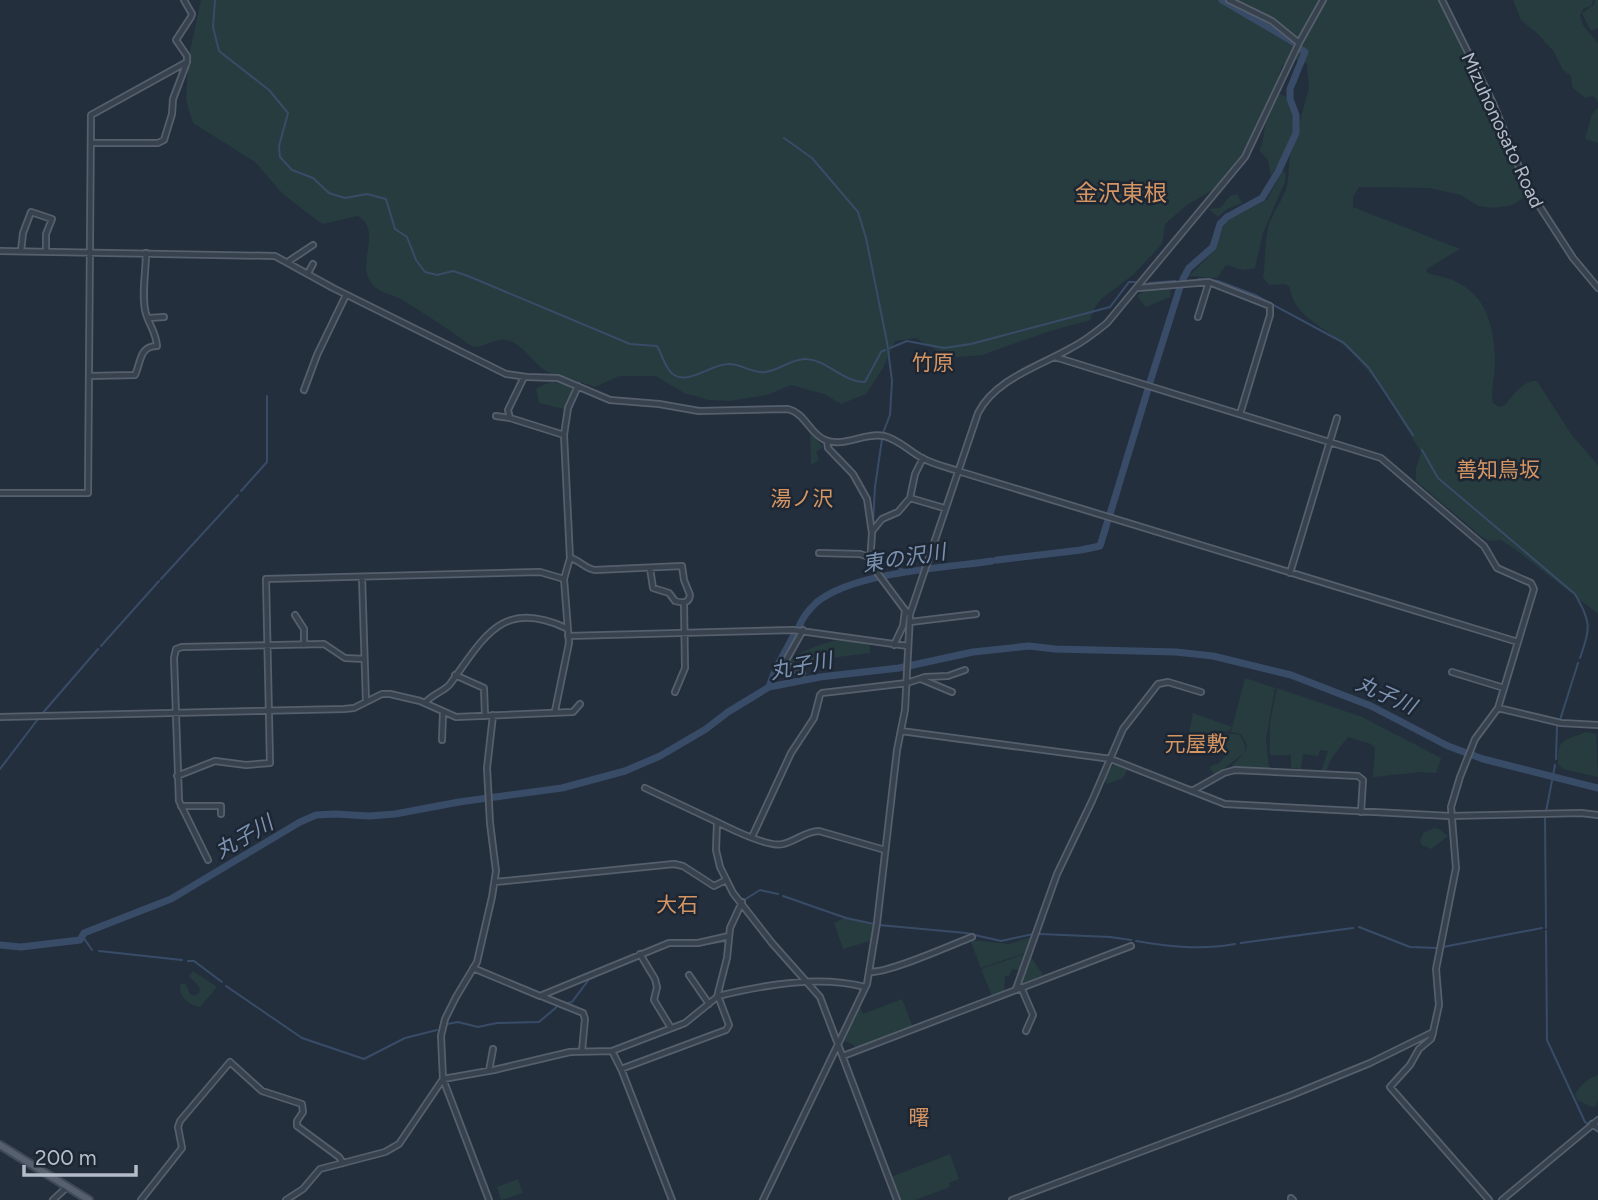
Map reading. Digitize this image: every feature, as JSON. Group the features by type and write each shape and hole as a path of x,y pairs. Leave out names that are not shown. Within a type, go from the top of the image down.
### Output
{"main road":[{"path":"0,1145 89,1200"}],"street":[{"path":"91,142 162,142 171,121 173,99 187,62 187,56 176,40 192,14 184,0"},
{"path":"1229,0 1272,21 1299,43"},
{"path":"894,645 922,576 978,413 989,396 1008,382 1093,335 1137,289 1245,157 1299,43 1323,0"},
{"name":"Mizuhonosato Road","path":"1442,0 1493,103 1527,187 1573,258 1598,288"},
{"path":"0,493 88,493 91,115 187,62"},
{"path":"20,251 31,212 52,219 46,234 46,251"},
{"path":"288,261 313,245"},
{"path":"0,251 270,255 288,261 346,295 506,374 558,377 610,400 699,411 788,409 800,413 817,434 827,441 840,442 873,435 888,437 923,458 958,471 1518,642"},
{"path":"89,376 135,375 144,350 157,346 145,304 146,253"},
{"path":"308,272 313,264"},
{"path":"1137,289 1209,282 1270,306 1270,314 1240,414"},
{"path":"1198,317 1209,282"},
{"path":"304,390 317,355 346,295"},
{"path":"148,318 164,317"},
{"path":"1055,357 1373,454 1389,463 1484,546 1497,568 1531,583 1534,589 1498,708 1475,739 1462,769 1450,816 1456,868 1436,969 1439,1005 1437,1020 1431,1039 1419,1049 1410,1065 1390,1087 1489,1200"},
{"path":"510,418 509,410 524,377"},
{"path":"555,711 568,652 564,579 570,558 564,435 568,408 578,386"},
{"path":"496,416 564,435"},
{"path":"1290,573 1337,418"},
{"path":"763,1200 865,987 907,683 910,622 908,612 877,574 869,557 872,530 867,499 860,484 828,448 827,441"},
{"path":"872,530 882,519 898,512 910,498 915,474 923,458"},
{"path":"910,498 945,508"},
{"path":"819,553 860,554 869,557"},
{"path":"570,558 577,559 589,569 682,566 690,595 684,603 685,668 675,692"},
{"path":"650,568 653,589 669,593 675,601 684,603"},
{"path":"177,776 221,760 246,765 270,763 266,579 540,572 564,579"},
{"path":"362,577 366,702"},
{"path":"910,622 975,614"},
{"path":"295,615 304,629 304,645"},
{"path":"425,703 447,687 484,637 502,622 535,617 566,628"},
{"path":"568,636 803,630 908,648"},
{"path":"802,673 784,664 803,630"},
{"path":"208,860 178,801 174,658 176,649 328,645 345,658 364,659"},
{"path":"752,837 792,753 814,718 822,693 907,683 920,678 948,676 965,670"},
{"path":"1452,672 1504,688"},
{"path":"455,675 484,688 485,716"},
{"path":"920,678 953,692"},
{"path":"1026,1031 1033,1015 1018,988 1058,874 1123,729 1158,684 1168,682 1201,692"},
{"path":"0,717 344,709 354,708 382,694 425,703 443,713 464,718 573,712 580,704"},
{"path":"1498,708 1561,723 1598,725"},
{"path":"442,740 443,713"},
{"path":"489,1200 443,1079 441,1036 444,1023 481,950 494,882 495,860 487,783 493,715"},
{"path":"901,732 1111,759 1225,804 1450,816 1581,813 1598,815"},
{"path":"1191,791 1235,770 1358,776 1363,780 1360,812"},
{"path":"646,788 738,834 769,844 781,845 819,831 885,850"},
{"path":"181,806 221,806 221,814"},
{"path":"717,822 716,850 726,880 772,943 820,997 897,1200"},
{"path":"494,882 674,864 683,866 714,886 726,880"},
{"path":"621,1069 729,1028 718,996 729,936 742,902"},
{"path":"540,996 669,943 698,943 729,936"},
{"path":"869,972 885,970 938,949 953,947 972,937"},
{"path":"843,1056 1131,946"},
{"path":"640,954 655,979 657,987 654,1000 671,1028"},
{"path":"473,968 583,1013 585,1019 582,1051"},
{"path":"689,975 709,1004"},
{"path":"286,1200 303,1189 320,1169 385,1152 399,1144 443,1079 570,1052 612,1051 685,1023 718,996 757,988 808,983 865,987"},
{"path":"1012,1200 1293,1095 1370,1063 1433,1032"},
{"path":"489,1071 494,1049"},
{"path":"612,1051 672,1200"},
{"path":"141,1200 182,1148 178,1127 180,1121 230,1062 262,1091 302,1104 303,1112 297,1126 339,1157 343,1163"},
{"path":"1502,1200 1598,1120"},
{"path":"1592,1124 1598,1128"},
{"path":"53,1200 67,1187"}],"green space":[{"path":"201,0 1439,0 1491,104 1526,196 1513,205 1494,208 1478,206 1461,195 1429,188 1359,187 1353,197 1353,207 1460,249 1428,268 1426,272 1464,286 1474,294 1487,315 1495,352 1493,403 1499,407 1504,406 1522,386 1537,381 1571,434 1598,465 1598,614 1501,540 1489,541 1482,537 1416,481 1416,468 1421,452 1373,377 1349,350 1301,311 1289,286 1269,285 1263,277 1268,228 1286,189 1290,157 1309,88 1307,64 1295,59 1282,66 1272,97 1241,156 1216,188 1187,205 1165,224 1162,244 1133,275 1101,299 1090,320 982,355 957,357 938,351 916,338 895,341 883,368 866,394 841,404 824,394 791,385 767,395 729,401 709,400 684,393 656,376 619,376 595,387 548,372 521,347 510,341 496,341 473,347 401,299 376,288 369,280 366,270 369,231 366,223 358,216 322,224 284,195 255,162 193,123 186,100 188,61"},
{"path":"1513,0 1593,0 1591,6 1584,8 1580,15 1583,25 1598,43 1598,103 1596,98 1585,98 1572,87 1571,76 1563,70 1554,52 1538,34 1521,20"},
{"path":"1595,0 1598,0 1598,28 1591,31 1582,13 1594,5"},
{"path":"1279,94 1285,96 1290,108 1293,129 1292,138 1271,176 1268,160 1259,150 1266,120"},
{"path":"1598,107 1598,143 1585,139 1592,114"},
{"path":"1283,170 1286,174 1284,184 1263,233 1255,268 1243,270 1226,265 1217,278 1189,276 1214,251 1226,221 1267,200"},
{"path":"1237,194 1242,203 1227,209 1218,217 1209,209 1220,208 1230,196"},
{"path":"1171,287 1170,297 1146,307 1137,296 1146,290"},
{"path":"551,382 565,384 574,390 572,403 564,409 539,403 536,388"},
{"path":"810,432 823,447 816,452 819,460 811,465"},
{"path":"840,639 870,645 870,653 789,663 804,651"},
{"path":"1245,678 1275,688 1266,739 1269,768 1231,767 1244,753 1217,774 1213,773 1209,767 1219,763 1227,753 1226,747 1192,747 1188,746 1188,743 1212,734 1240,735 1245,745 1245,753 1247,745 1241,734 1231,732"},
{"path":"1277,688 1362,717 1441,758 1436,773 1373,777 1375,748 1371,744 1348,737 1331,759 1326,772 1321,772 1328,751 1320,750 1318,756 1303,754 1301,769 1291,768 1291,755 1270,755 1270,723"},
{"path":"1193,713 1232,727 1229,731 1188,738"},
{"path":"1586,732 1596,734 1598,777 1563,769 1558,764 1561,744"},
{"path":"1114,763 1123,765 1127,771 1123,778 1107,784 1104,780"},
{"path":"1434,828 1448,836 1431,849 1420,842 1423,833"},
{"path":"844,918 873,925 870,941 843,949 834,923"},
{"path":"1033,938 1028,952 981,968 970,940 1010,944"},
{"path":"1028,953 1021,971 1012,969 1009,976 1005,976 1004,991 992,996 981,969"},
{"path":"1031,957 1043,975 1022,985 1021,982"},
{"path":"193,971 217,987 200,1007 188,1002 180,992 181,984 186,984 190,994 194,996 199,993 200,988 189,976"},
{"path":"902,999 913,1027 856,1049 854,1045 843,1040 860,1007 863,1014"},
{"path":"1598,1075 1596,1106 1592,1107 1577,1100 1575,1094 1579,1088"},
{"path":"950,1154 959,1179 949,1183 950,1187 915,1200 900,1200 891,1177"},
{"path":"518,1179 523,1193 501,1200 497,1187"}],"waterway":[{"path":"215,0 213,27 219,51 269,90 288,113 279,146 280,157 292,170 313,178 329,193 345,198 367,194 386,199 395,229 407,237 416,260 425,272 437,275 453,271 630,344 657,346 669,370 682,378 721,365 737,365 765,372 806,359 821,363 849,379 865,382 881,352 885,350"},
{"name":"東の沢川","path":"1222,0 1295,43"},
{"name":"東の沢川","path":"1183,279 1189,268 1213,247 1220,224 1227,217 1262,198 1278,172 1296,133 1296,115 1290,99 1290,89 1305,52 1302,50"},
{"path":"784,138 812,158 858,212 866,238 887,342 892,381 890,415 883,433"},
{"path":"1199,279 1218,281 1255,295 1344,343 1369,368 1413,435"},
{"path":"1149,283 1175,281"},
{"path":"890,348 907,341 944,348 971,344 1110,307 1129,282 1135,282"},
{"name":"東の沢川","path":"1150,382 1180,287"},
{"name":"東の沢川","path":"1110,514 1148,389"},
{"path":"241,491 267,462 267,396"},
{"path":"873,523 882,439"},
{"path":"1422,450 1438,478 1575,594 1588,625 1580,658"},
{"path":"161,579 238,495"},
{"name":"東の沢川","path":"997,560 1100,546 1108,520"},
{"path":"872,558 912,573"},
{"name":"東の沢川","path":"798,629 801,621 817,602 853,584 900,573 992,561"},
{"path":"101,646 159,581"},
{"name":"東の沢川","path":"769,687 794,635"},
{"name":"丸子川","path":"0,945 21,947 80,940 84,933 171,899 316,815 395,814 562,788 625,771 660,756 769,687 820,677 899,668 973,652 1029,646 1213,656 1291,675 1371,706 1448,746 1483,759 1598,788"},
{"path":"41,715 98,649"},
{"path":"1560,720 1578,663"},
{"path":"0,769 38,719"},
{"path":"1556,759 1557,726"},
{"path":"1546,812 1555,765"},
{"path":"1545,818 1546,928"},
{"path":"744,900 760,890 778,894"},
{"path":"783,896 846,918 874,924"},
{"path":"879,925 966,933 1001,941 1033,934"},
{"path":"1359,927 1410,947 1438,948"},
{"path":"1241,943 1353,928"},
{"path":"1443,947 1542,928"},
{"path":"1546,931 1547,1040 1588,1124"},
{"path":"1040,934 1131,940"},
{"path":"83,937 92,950"},
{"path":"700,945 726,941"},
{"path":"1136,941 1186,947 1235,944"},
{"path":"99,951 182,960"},
{"path":"644,956 650,953"},
{"path":"601,973 639,958"},
{"path":"188,961 194,961 222,982"},
{"path":"568,1003 572,1002 590,978"},
{"path":"226,986 302,1038 364,1059 405,1038 437,1030"},
{"path":"447,1024 458,1022 478,1027 497,1023 539,1022 559,1005"},
{"path":"1594,1129 1598,1132"}],"district":[{"name":"金沢東根","path":"1121,193"},
{"name":"竹原","path":"933,363"},
{"name":"善知鳥坂","path":"1498,470"},
{"name":"湯ノ沢","path":"802,499"},
{"name":"元屋敷","path":"1196,744"},
{"name":"大石","path":"677,905"},
{"name":"曙","path":"919,1118"}]}
